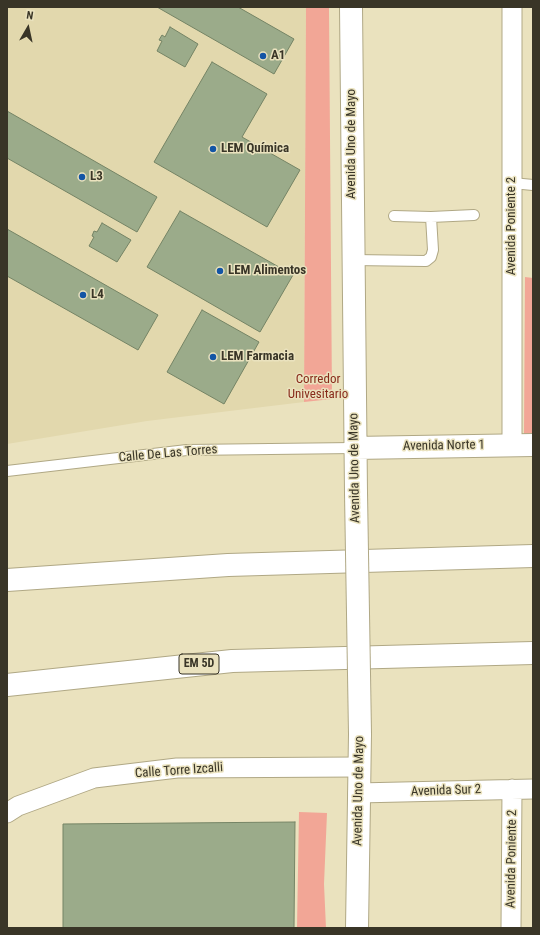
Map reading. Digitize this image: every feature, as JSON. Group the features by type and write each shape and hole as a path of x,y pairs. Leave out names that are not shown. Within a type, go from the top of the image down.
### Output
{"main road":[{"name":"Avenida Uno de Mayo","path":"351,7 354,448 360,734 358,767 357,928"},
{"name":"Avenida Norte 1","path":"354,448 523,445"},
{"path":"7,580 228,565 533,556"},
{"name":"EM 5D","path":"7,685 232,661 533,653"}],"street":[{"name":"Avenida Poniente 2","path":"512,7 512,184 523,445"},
{"name":"Calle Torre Izcalli","path":"7,813 18,806 94,778 177,768 358,767"},
{"name":"Avenida Poniente 2","path":"511,928 512,789"},
{"name":"Avenida Sur 2","path":"358,793 533,789"}],"lane":[{"path":"512,184 533,185"},
{"path":"394,216 431,217 474,215"},
{"path":"353,260 426,261 431,257 433,250 431,217"},
{"name":"Calle De Las Torres","path":"7,471 187,450 354,448"}],"shaded area":[{"path":"7,7 306,7 304,402 147,421 7,444"}],"green space":[{"name":"Corredor Univesitario","path":"306,7 329,7 332,399 304,402"},
{"path":"525,277 533,278 533,434 524,434"},
{"path":"299,812 327,813 324,884 326,928 297,928"}],"building":[{"name":"A1","path":"157,7 238,7 294,39 274,74"},
{"path":"170,27 198,44 185,67 157,51 162,41 159,40 162,35 165,37"},
{"name":"LEM Química","path":"212,62 267,94 242,137 300,170 267,227 154,162"},
{"name":"L3","path":"7,111 157,197 137,232 7,158"},
{"name":"LEM Alimentos","path":"180,211 293,275 260,332 147,267"},
{"path":"102,223 131,240 117,262 89,246 94,237 92,236 94,231 97,232"},
{"name":"L4","path":"7,229 158,315 138,350 7,276"},
{"name":"LEM Farmacia","path":"202,310 259,342 224,404 167,372"},
{"path":"295,822 294,928 63,928 63,824"}],"place":[{"name":"A1","path":"263,56"},
{"name":"LEM Química","path":"213,149"},
{"name":"L3","path":"82,177"},
{"name":"LEM Alimentos","path":"220,271"},
{"name":"L4","path":"83,295"},
{"name":"LEM Farmacia","path":"213,357"}]}
